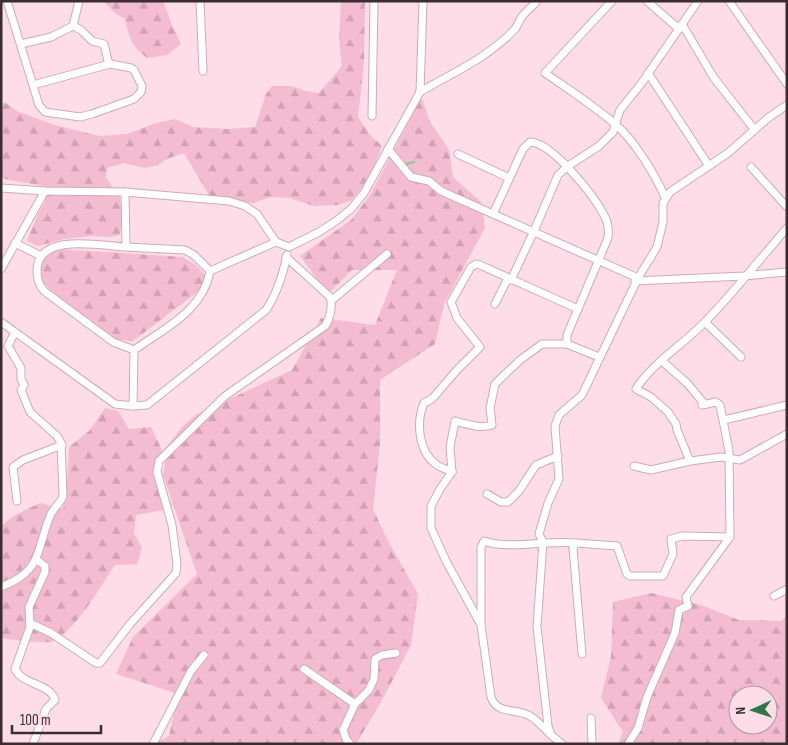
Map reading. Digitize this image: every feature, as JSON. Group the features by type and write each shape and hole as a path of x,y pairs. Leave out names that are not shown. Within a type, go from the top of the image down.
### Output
{"street":[{"path":"7,1 39,105 45,112 74,116 92,114 134,99 142,86 134,70 110,64 33,85"},
{"path":"21,44 51,37 73,26 79,1"},
{"path":"200,1 203,71"},
{"path":"372,116 374,1"},
{"path":"1,322 115,404 133,406 152,403 266,310 272,302 284,270 289,247 336,221 351,209 364,193 420,92 423,1"},
{"path":"420,92 446,76 464,69 493,49 515,30 521,18 537,1"},
{"path":"612,1 545,72 616,125 643,158 666,197"},
{"path":"648,1 681,26 714,78 754,130"},
{"path":"494,304 534,231 556,178 568,166 599,146 613,132 620,110 698,1"},
{"path":"729,1 787,84"},
{"path":"73,26 92,41 104,44 110,64"},
{"path":"648,73 709,166"},
{"path":"551,735 547,717 538,626 543,542 539,534 540,525 548,503 553,494 555,484 559,479 555,426 557,418 582,395 636,280 659,243 663,222 663,204 666,197 670,192 737,145 787,105"},
{"path":"493,214 523,149 530,142 534,142 568,166 585,187 606,221 608,238 567,336 567,344"},
{"path":"388,149 411,177 430,181 441,191 534,231 636,280 744,276 787,272"},
{"path":"458,154 509,178"},
{"path":"751,167 787,207"},
{"path":"1,188 45,191 124,192 229,202 245,206 257,214 276,242 289,247"},
{"path":"1,270 45,191"},
{"path":"124,192 126,247"},
{"path":"690,461 676,424 668,412 651,397 636,389 643,379 705,322 787,228"},
{"path":"210,272 276,242"},
{"path":"15,243 41,256"},
{"path":"134,350 113,342 44,291 39,284 37,274 41,256 46,251 67,244 185,250 194,254 210,272"},
{"path":"30,623 52,633 96,663 102,662 130,624 173,577 177,569 172,525 157,472 159,461 225,396 325,326 332,300 387,254"},
{"path":"286,256 332,300"},
{"path":"452,472 436,464 420,442 420,413 424,403 432,399 480,347 457,318 450,302 473,265 480,265 578,309"},
{"path":"134,350 194,306 208,282 210,272"},
{"path":"705,322 741,357"},
{"path":"1,587 17,580 37,560 49,518 54,508 61,502 63,496 62,444 58,436 30,412 21,390 24,385 21,379 22,371 8,346 15,332"},
{"path":"481,625 446,561 431,528 431,506 440,488 452,472 450,447 455,421 488,427 492,425 490,408 497,382 520,360 542,344 567,344 600,357"},
{"path":"133,406 134,350"},
{"path":"628,744 638,728 646,697 675,633 679,610 688,606 686,597 730,537 729,445 718,403 702,404 702,401 687,384 662,361"},
{"path":"724,420 787,405"},
{"path":"634,466 651,470 690,461 721,457 740,460 787,434"},
{"path":"17,501 13,467 23,460 62,444"},
{"path":"487,494 501,502 508,502 519,491 536,465 558,456"},
{"path":"562,744 531,717 518,712 500,709 492,701 481,625 482,543 484,541 509,544 543,542 616,546 627,574 630,576 663,576 673,554 671,539 682,536 730,537"},
{"path":"576,543 573,548 582,654"},
{"path":"33,744 46,710 55,700 51,693 19,675 15,669 30,623 29,607 46,569 37,560"},
{"path":"774,596 787,589"},
{"path":"350,744 346,740 343,730 355,704 369,690 374,679 375,659 382,655 396,653"},
{"path":"153,744 191,671 204,655"},
{"path":"304,669 355,704"},
{"path":"591,718 592,744"}],"green space":[{"path":"103,1 163,1 181,44 167,55 147,58 132,41 125,19 116,14"},
{"path":"341,1 365,1 364,61 358,117 370,135 382,146 374,167 364,185 352,200 338,205 314,206 289,198 271,197 253,203 210,197 184,153 167,159 158,165 145,168 124,163 107,168 106,178 120,197 122,219 120,235 64,239 38,246 27,241 45,202 45,186 1,178 1,108 4,102 17,111 54,125 100,136 127,134 156,123 175,119 193,127 228,129 255,127 266,94 272,86 291,86 319,93 342,66 339,39"},
{"path":"420,92 429,120 449,150 453,177 481,202 485,228 444,304 435,344 380,380 380,444 373,509 388,541 418,594 411,645 380,704 356,744 153,744 169,736 178,694 116,674 133,637 197,574 163,475 165,449 182,427 197,414 292,370 321,318 375,325 397,270 352,270 328,294 300,256 351,220 370,195 414,112"},
{"path":"57,249 183,257 197,266 205,275 200,290 133,341 118,340 64,302 42,282 41,271 43,263"},
{"path":"105,408 118,411 129,429 151,427 162,450 160,473 172,507 136,515 134,533 142,548 137,564 115,565 77,620 59,638 46,642 3,638 1,637 1,526 15,515 40,503 63,509 69,447 89,431"},
{"path":"651,593 701,605 739,620 781,621 787,615 787,744 618,744 623,732 601,698 611,656 613,602"}],"waterway":[{"path":"403,165 414,162"}]}
